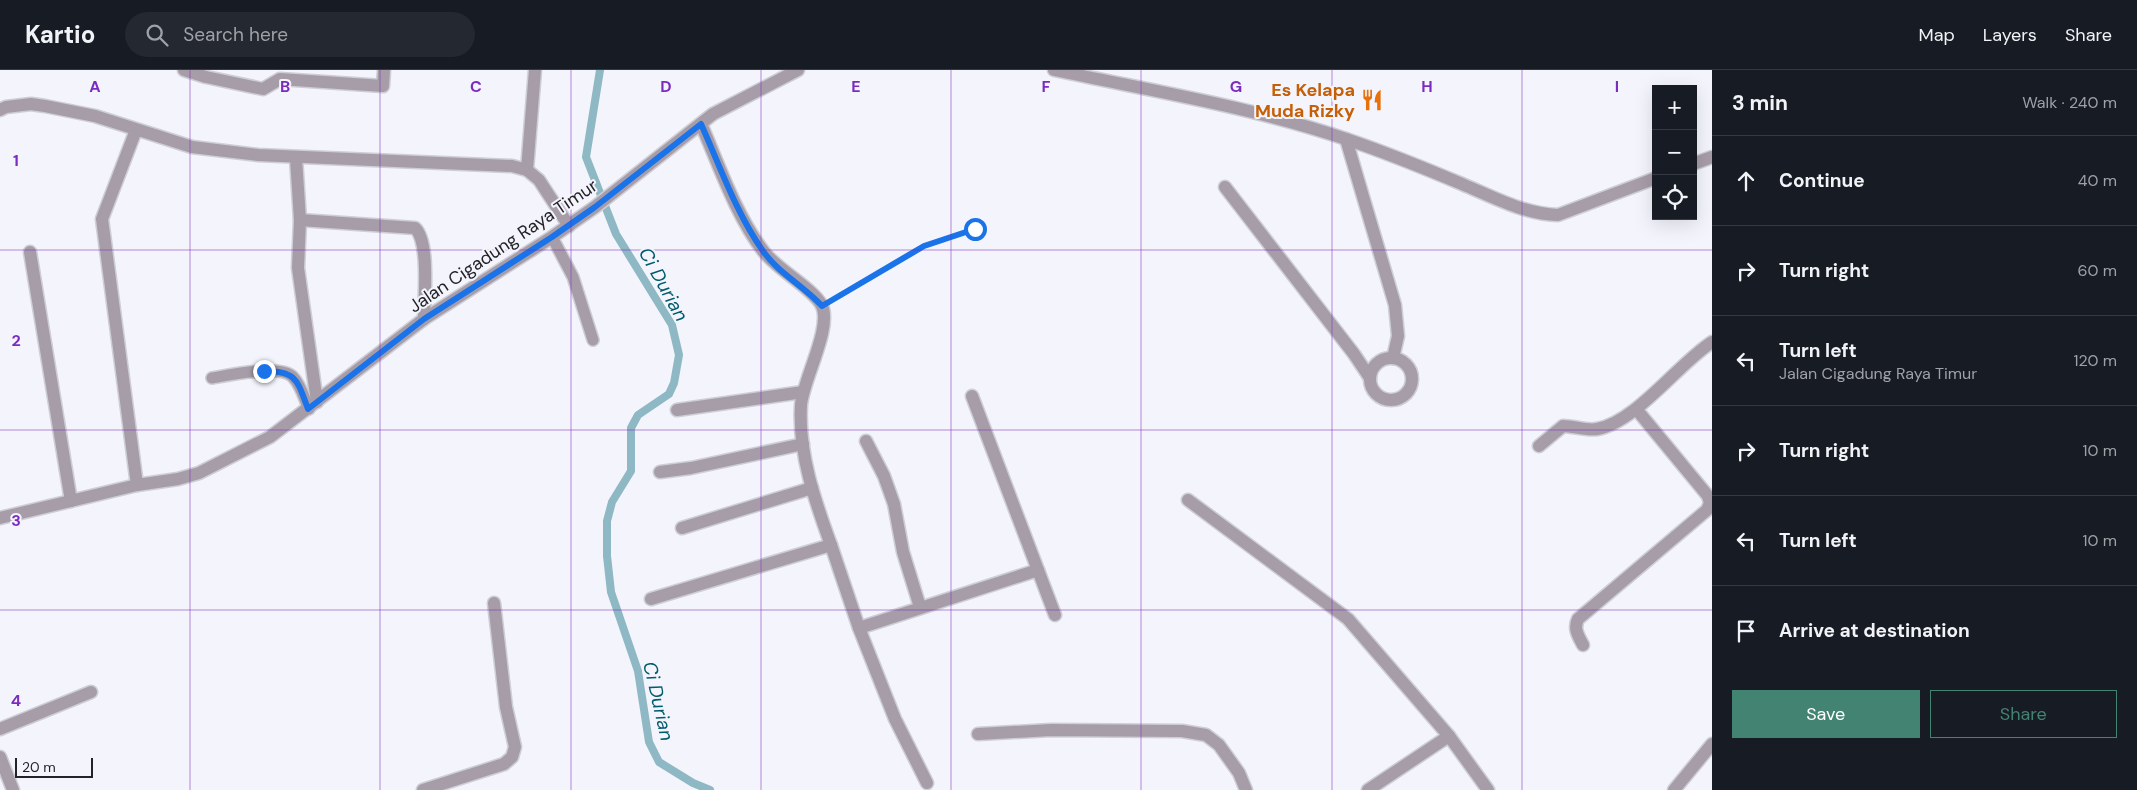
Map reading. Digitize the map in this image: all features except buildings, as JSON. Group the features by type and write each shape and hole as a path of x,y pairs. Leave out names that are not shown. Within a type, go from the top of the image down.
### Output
{"street":[{"path":"184,70 215,79 263,89 280,79 383,86 384,70"},
{"path":"527,170 535,70"},
{"name":"Jalan Cigadung Raya Timur","path":"0,518 137,485 178,479 199,473 270,437 424,319 552,237 595,207 713,114 798,70"},
{"path":"1054,70 1239,109 1346,139 1396,156 1520,208 1546,214 1558,215 1652,180"},
{"path":"0,110 6,107 31,104 95,116 192,147 296,158 380,159 512,166 527,170 539,180 568,226"},
{"path":"701,124 753,237 772,261 822,306 824,315 818,349 808,376 801,406 803,444 812,488 859,628 895,719 927,783"},
{"path":"136,130 102,219 137,485"},
{"path":"1346,139 1395,305 1398,336 1393,358"},
{"path":"1697,163 1712,157"},
{"path":"296,158 300,220 298,268 313,405"},
{"path":"1225,187 1354,354 1370,378 1371,385 1382,398 1398,399 1405,395 1413,379 1411,371 1401,360 1393,358 1385,359 1378,363 1373,369 1370,378"},
{"path":"300,220 416,228 419,231 424,246 424,319"},
{"path":"30,252 71,501"},
{"path":"1539,446 1563,426 1600,429 1637,410 1659,387 1712,342"},
{"path":"677,410 804,392"},
{"path":"972,396 1056,614"},
{"path":"1583,645 1576,631 1578,619 1707,510 1710,503 1708,496 1637,410"},
{"path":"866,441 884,476 894,504 904,552 920,607"},
{"path":"660,472 691,468 803,444"},
{"path":"682,528 812,488"},
{"path":"1188,500 1348,619 1450,736 1488,790"},
{"path":"651,599 831,545"},
{"path":"859,628 1038,570"},
{"path":"423,790 504,764 512,757 515,747 506,707 494,603"},
{"path":"0,729 91,692"},
{"path":"978,734 1051,730 1182,731 1206,734 1219,745 1239,773 1246,790"},
{"path":"1368,790 1450,736"},
{"path":"1674,790 1712,744"},
{"path":"0,757 13,790"}],"lane":[{"path":"552,237 573,277 593,340"},
{"path":"212,378 283,371 292,376 313,405"}],"path":[{"path":"822,306 924,246 975,229"}],"waterway":[{"name":"Ci Durian","path":"600,70 586,157 616,234 672,325 679,355 674,383 669,394 638,415 631,428 631,471 612,502 607,521 607,556 611,592 638,671 649,742 659,762 693,783 710,790"}],"place":[{"name":"Es Kelapa Muda Rizky","path":"1372,100"}],"route":[{"path":"264,371 283,371 292,376 301,389 308,409 424,319 552,237 595,207 701,124 753,237 780,269 812,295 822,306 924,246 975,229"}]}
